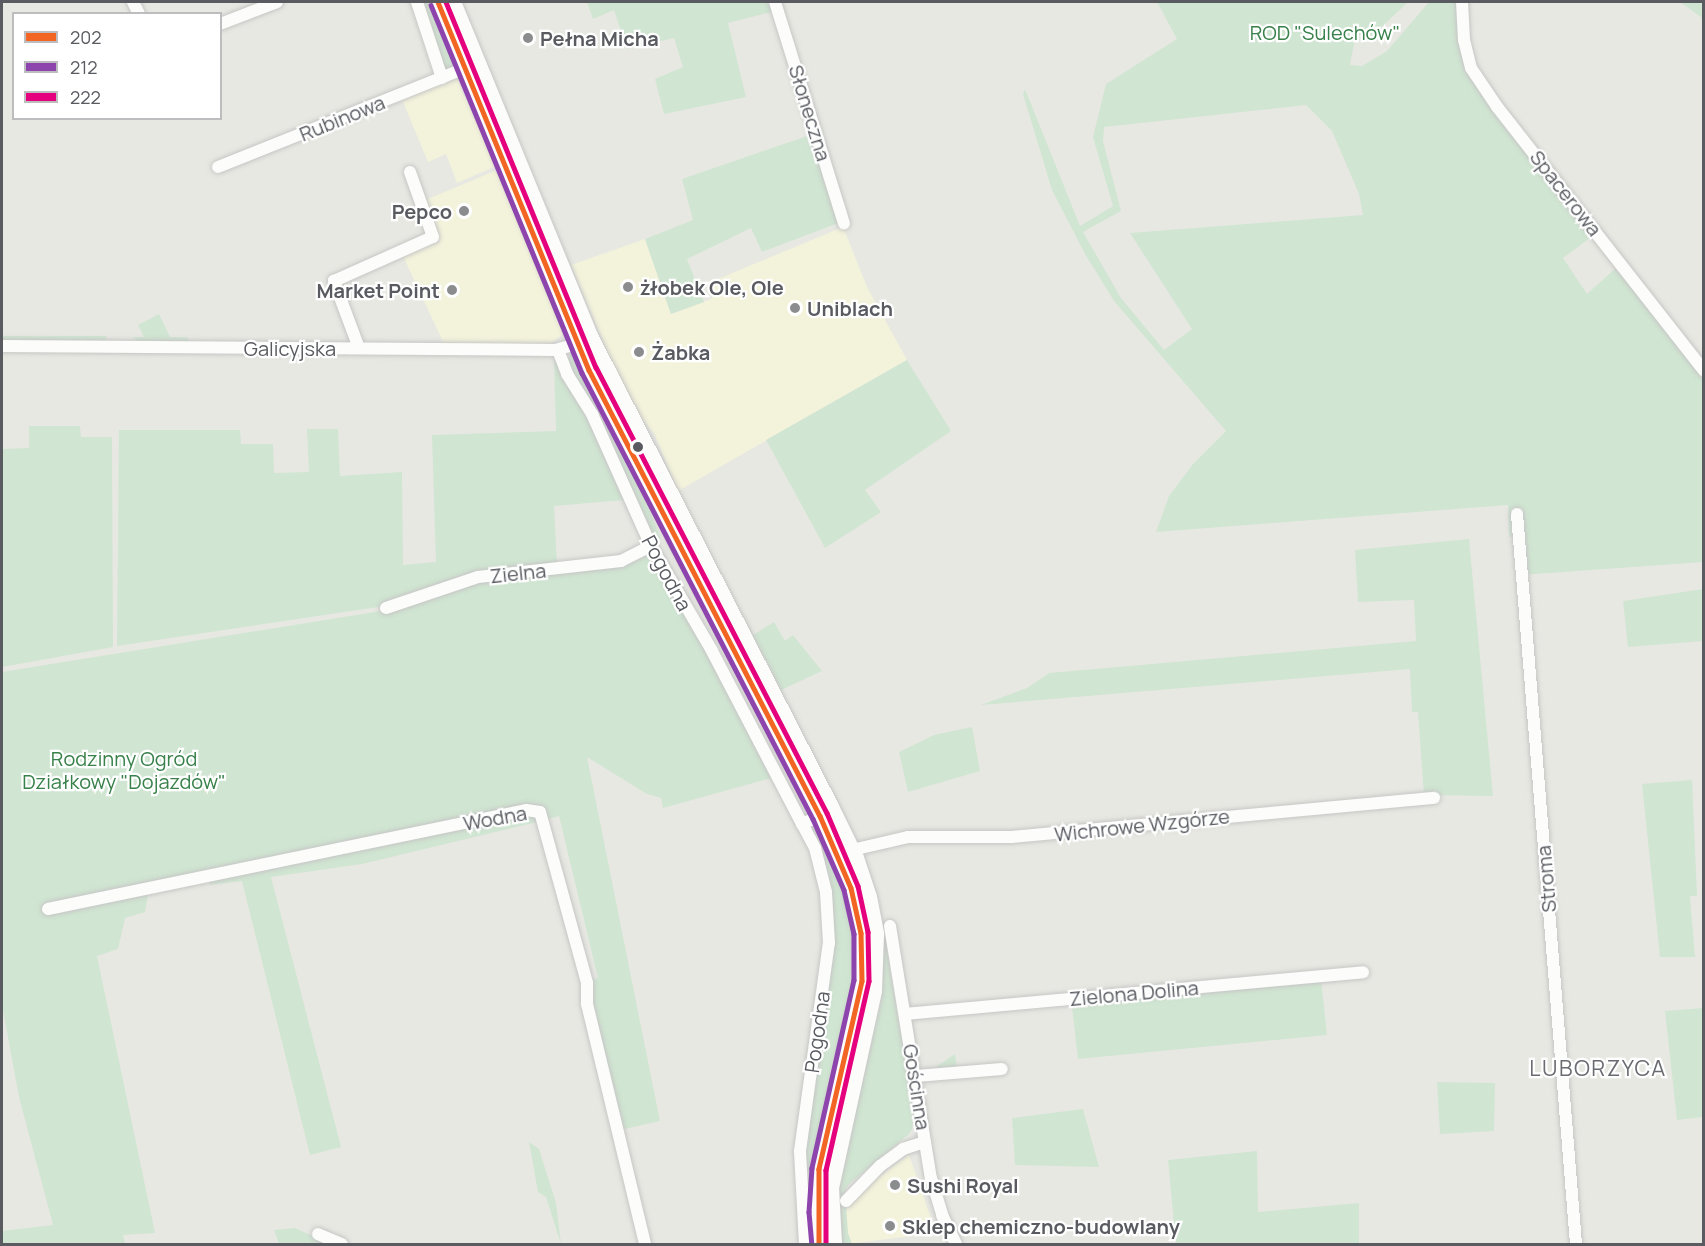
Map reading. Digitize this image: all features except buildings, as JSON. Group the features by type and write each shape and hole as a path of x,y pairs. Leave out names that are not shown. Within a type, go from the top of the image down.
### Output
{"main road":[{"path":"438,2 578,344 757,680 852,850 869,897 877,958 869,1022 831,1188 834,1245"},
{"path":"453,2 591,338 757,680 851,888 862,955 857,1010 819,1169 816,1212 819,1245"}],"street":[{"path":"222,23 277,2"},
{"path":"417,2 442,78"},
{"name":"Słoneczna","path":"774,2 844,224"},
{"name":"Spacerowa","path":"1462,2 1464,40 1471,68 1498,108 1704,371"},
{"name":"Rubinowa","path":"218,167 465,68"},
{"path":"359,348 334,280 434,237 410,172"},
{"name":"Galicyjska","path":"2,345 558,350 578,344"},
{"name":"Pogodna","path":"558,350 567,374 592,414 651,546 712,651 815,848 826,892 829,943 800,1151 805,1245"},
{"name":"Stroma","path":"1517,514 1576,1245"},
{"name":"Zielna","path":"386,608 478,577 621,561 651,546"},
{"name":"Wichrowe Wzgórze","path":"852,850 908,837 1012,837 1434,798"},
{"name":"Wodna","path":"48,909 525,810 540,812 587,983 587,1004 645,1245"},
{"path":"802,824 820,816"},
{"name":"Gościnna","path":"890,926 934,1193 956,1245"},
{"name":"Zielona Dolina","path":"905,1014 1363,972"},
{"path":"916,1076 1002,1069"},
{"path":"846,1201 880,1166 903,1149 925,1142"},
{"path":"318,1233 342,1245"}],"shaded area":[{"path":"455,75 496,166 457,183 446,154 428,162 401,97"},
{"path":"497,170 558,315 562,335 549,345 445,346 403,256 440,242 423,201"},
{"path":"843,227 867,287 907,360 678,491 654,433 639,416 622,386 571,265 645,239 671,314 711,299 718,279"},
{"path":"909,1155 936,1233 848,1244 844,1212 871,1183"}],"green space":[{"path":"423,2 430,2 456,64 450,70 445,71 438,55"},
{"path":"587,2 772,2 775,11 728,23 746,97 664,114 655,79 683,67 674,38 627,49 614,10 593,19"},
{"name":"ROD \"Sulechów\"","path":"1157,2 1408,2 1364,44 1361,35 1356,34 1350,65 1362,66 1387,51 1429,2 1459,2 1466,67 1594,235 1563,258 1587,294 1616,268 1703,379 1703,562 1520,575 1517,536 1509,537 1508,505 1156,532 1169,496 1193,464 1226,431 1114,301 1085,254 1052,190 1023,94 1025,89 1080,226 1113,206 1093,137 1106,84 1177,39","holes":["1306,105 1332,131 1359,194 1363,215 1130,233 1192,329 1164,350 1121,298 1083,232 1121,211 1103,141 1104,127"]},
{"path":"1680,2 1703,2 1703,24 1701,17"},
{"path":"813,134 841,222 762,252 751,228 687,259 704,302 671,314 645,239 693,220 682,179"},
{"path":"159,314 170,337 187,337 189,343 139,342 133,337 144,337 138,325"},
{"path":"2,336 106,336 107,343 2,342"},
{"path":"571,353 576,355 634,472 661,539 651,539 606,435 566,363"},
{"path":"554,359 589,414 624,500 554,506 557,566 438,586 378,607 117,646 119,430 240,430 241,444 273,444 274,473 309,472 307,429 338,429 340,476 402,472 403,565 436,562 432,435 556,431"},
{"path":"907,360 951,431 865,490 881,512 825,548 766,440"},
{"path":"29,426 80,426 81,437 112,437 113,647 2,667 2,449 29,448"},
{"path":"1469,539 1493,796 1424,795 1418,712 1412,712 1410,669 981,705 1027,688 1049,673 1416,641 1414,600 1358,602 1355,550"},
{"name":"Rodzinny Ogród Działkowy \"Dojazdów\"","path":"646,554 651,557 709,651 775,777 663,808 661,798 647,794 587,757 660,1121 620,1130 584,982 598,978 559,816 546,820 541,805 442,823 149,889 145,912 125,918 118,949 97,956 155,1233 123,1235 125,1244 2,1244 2,1231 53,1225 19,1097 2,1005 2,672 381,611 478,581"},
{"path":"1703,589 1703,641 1628,647 1623,601"},
{"path":"774,622 785,641 793,635 822,671 781,690 753,635"},
{"path":"972,727 980,771 908,792 899,752 934,735"},
{"path":"1692,780 1697,896 1690,896 1695,957 1660,957 1642,784"},
{"path":"531,813 541,821 362,864 271,877 341,1147 310,1155 242,881 210,885 209,877"},
{"path":"818,826 851,913 856,962 811,1244 802,1150 831,943 809,831"},
{"path":"883,926 915,1121 910,1133 848,1185 845,1191 848,1233 852,1244 841,1244 839,1182 882,998"},
{"path":"1321,979 1327,1035 1078,1059 1071,998"},
{"path":"1703,1008 1703,1117 1677,1120 1665,1011"},
{"path":"955,1054 957,1068 937,1069 937,1066"},
{"path":"1437,1082 1495,1083 1494,1131 1440,1134"},
{"path":"1083,1109 1099,1167 1015,1165 1012,1118"},
{"path":"529,1142 539,1149 556,1203 561,1244 546,1197 538,1192"},
{"path":"1257,1151 1258,1212 1359,1203 1359,1244 1176,1244 1168,1160"},
{"path":"295,1228 330,1244 279,1244 274,1230"}],"transit line":[{"name":"202","path":"438,2 589,370 820,816 851,888 861,933 862,981 819,1169 819,1244"},
{"name":"222","path":"446,2 596,367 827,813 858,886 868,932 869,981 826,1170 826,1243"},
{"name":"212","path":"431,5 582,373 813,819 844,890 854,934 854,980 812,1168 809,1212 812,1244"}],"place":[{"name":"Pełna Micha","path":"528,38"},
{"name":"Pepco","path":"464,211"},
{"name":"żłobek Ole, Ole","path":"628,287"},
{"name":"Market Point","path":"452,290"},
{"name":"Uniblach","path":"795,308"},
{"name":"Żabka","path":"639,352"},
{"name":"Sushi Royal","path":"895,1185"},
{"name":"Sklep chemiczno-budowlany","path":"890,1226"}],"district":[{"name":"LUBORZYCA","path":"1598,1069"}]}
